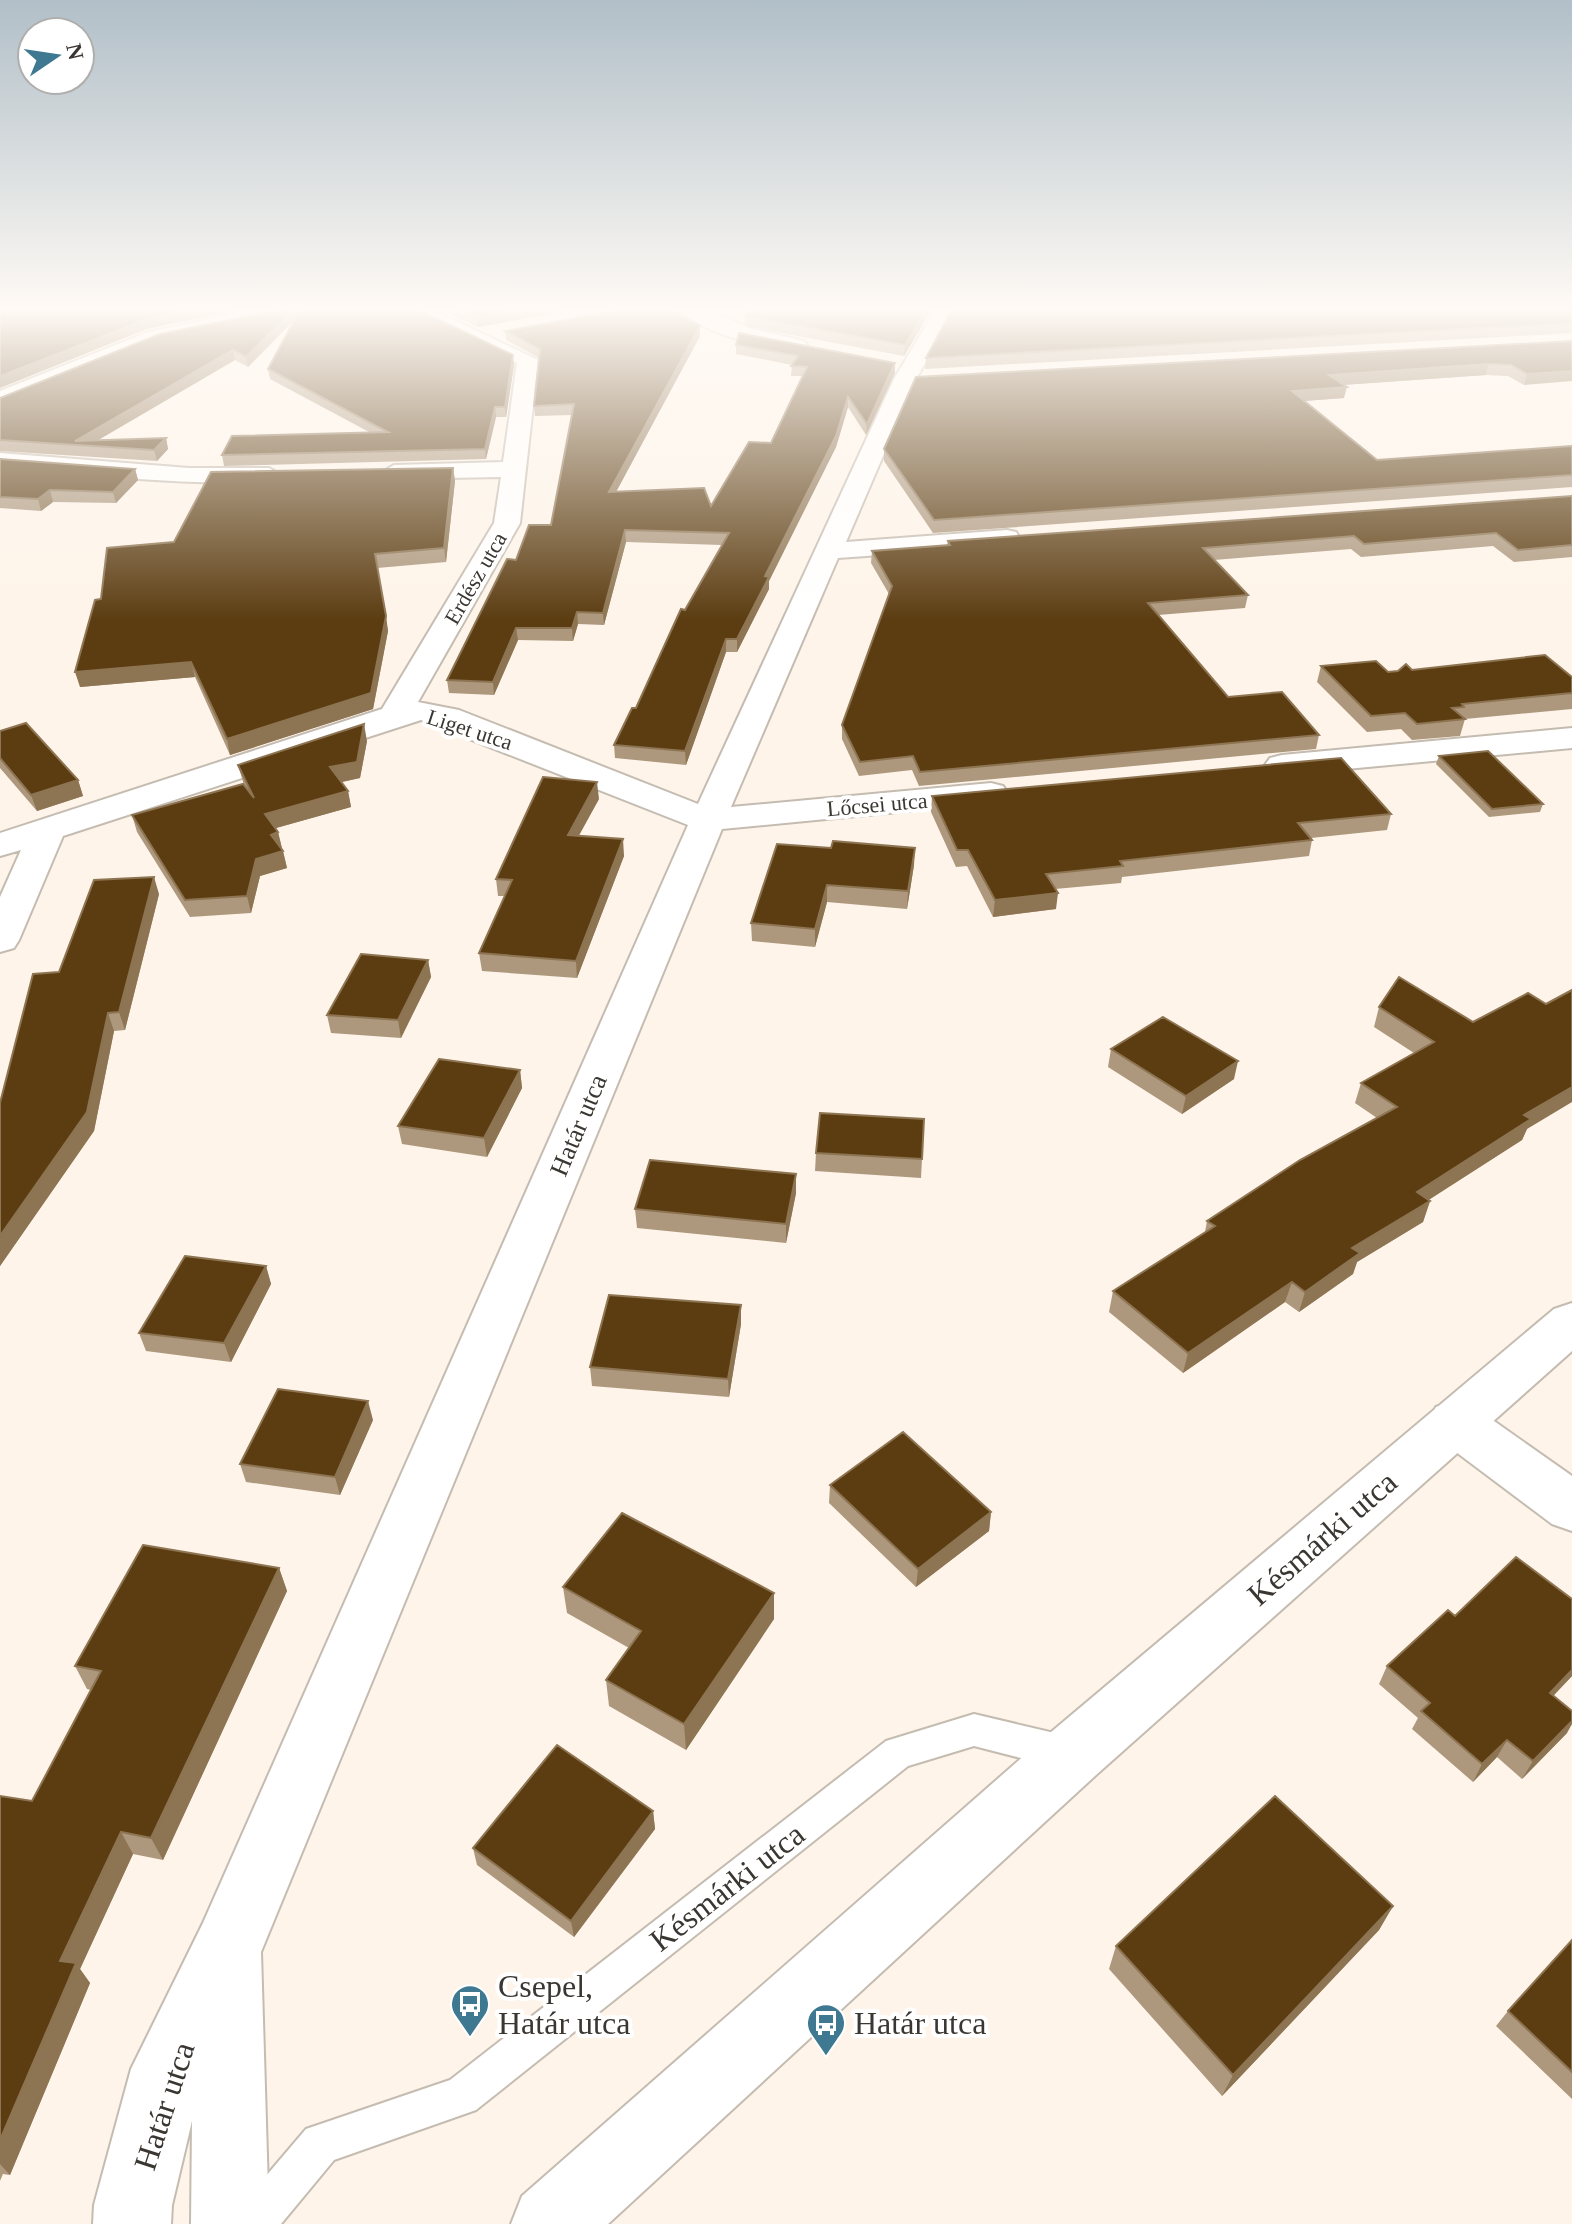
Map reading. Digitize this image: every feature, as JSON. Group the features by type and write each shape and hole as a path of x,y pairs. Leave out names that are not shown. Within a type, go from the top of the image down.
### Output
{"street":[{"name":"Erdész utca","path":"394,716 507,523 522,413"},
{"name":"Határ utca","path":"132,2224 133,2205 168,2069 228,1948 708,820 891,413"},
{"path":"0,460 189,475 299,474"},
{"path":"376,472 515,469"},
{"path":"827,551 1033,536"},
{"name":"Liget utca","path":"0,845 394,716 421,711 448,717 708,820"},
{"path":"1258,768 1572,738"},
{"name":"Lőcsei utca","path":"708,820 1022,790"},
{"path":"0,940 48,830"},
{"name":"Késmárki utca","path":"550,2224 1073,1754 1572,1322"},
{"path":"1455,1422 1572,1507"},
{"name":"Határ utca","path":"228,1948 230,2224"}],"lane":[{"name":"Késmárki utca","path":"253,2224 321,2144 462,2096 898,1753 974,1730 1073,1754"}],"building":[{"path":"0,413 124,413 75,441 166,438 154,450 0,440"},
{"path":"351,413 494,413 485,449 222,455 232,436 388,432"},
{"path":"572,413 652,413 609,492 704,488 711,506 749,442 771,443 785,413 843,413 836,436 765,576 769,577 737,639 726,639 685,751 614,745 632,708 636,708 681,609 685,610 729,533 625,530 603,613 577,612 572,628 516,628 493,682 447,680 507,559 516,560 529,525 551,525"},
{"path":"859,413 872,413 867,424"},
{"path":"900,413 1319,413 1377,460 1572,446 1572,475 934,520 884,449"},
{"path":"0,459 135,469 113,492 50,490 38,499 0,497"},
{"path":"453,468 444,548 375,554 386,616 371,693 227,739 191,662 75,672 95,600 101,599 107,548 174,542 211,472"},
{"path":"1572,496 1572,545 1518,550 1496,533 1364,544 1354,536 1203,548 1248,595 1148,603 1228,697 1282,692 1319,735 920,772 913,756 860,762 842,725 892,586 872,551 950,545 948,541"},
{"path":"1545,655 1572,677 1572,693 1462,704 1464,707 1452,708 1465,719 1417,724 1405,713 1371,716 1321,666 1376,661 1388,672 1398,671 1406,664 1412,670"},
{"path":"26,723 78,780 31,795 0,758 0,731"},
{"path":"364,724 357,762 330,767 348,791 265,814 278,832 271,835 283,851 256,859 247,896 185,900 132,815 243,784 254,798 238,765"},
{"path":"1488,751 1543,804 1492,809 1439,756"},
{"path":"1341,758 1391,814 1298,823 1312,840 1120,861 1123,866 1046,874 1058,893 995,900 968,850 957,850 932,796"},
{"path":"543,777 597,782 568,835 623,839 576,961 479,953 512,880 496,879"},
{"path":"833,841 915,848 908,891 827,885 815,929 751,923 777,844 831,848"},
{"path":"154,877 119,1012 108,1013 87,1112 0,1236 0,1103 33,974 59,972 94,880"},
{"path":"361,954 428,960 398,1020 327,1015"},
{"path":"1399,977 1473,1022 1528,993 1546,1004 1572,990 1572,1087 1524,1115 1531,1119 1417,1192 1430,1201 1352,1248 1360,1253 1305,1292 1292,1282 1188,1353 1113,1291 1215,1226 1207,1221 1300,1160 1397,1107 1361,1083 1434,1042 1379,1007"},
{"path":"1163,1017 1238,1061 1186,1096 1111,1049"},
{"path":"439,1059 520,1070 484,1138 398,1126"},
{"path":"820,1113 924,1119 922,1159 816,1153"},
{"path":"650,1160 796,1174 786,1224 635,1209"},
{"path":"185,1256 266,1266 224,1343 139,1333"},
{"path":"609,1295 741,1305 728,1379 590,1367"},
{"path":"278,1389 368,1401 335,1477 240,1464"},
{"path":"903,1432 991,1512 918,1569 830,1485"},
{"path":"622,1513 774,1593 684,1724 606,1680 641,1631 563,1587"},
{"path":"143,1545 279,1568 151,1838 121,1832 60,1961 76,1963 0,2140 0,1796 32,1801 101,1671 75,1666"},
{"path":"1516,1557 1572,1599 1572,1670 1550,1693 1572,1711 1572,1721 1533,1761 1507,1740 1482,1764 1421,1711 1430,1703 1387,1666 1448,1610 1455,1616"},
{"path":"557,1745 653,1811 571,1921 473,1848"},
{"path":"1275,1796 1393,1906 1233,2075 1116,1946"},
{"path":"1572,1940 1572,2072 1508,2011"}],"place":[{"name":"Csepel, Határ utca","path":"470,2038"},
{"name":"Határ utca","path":"826,2057"}]}
